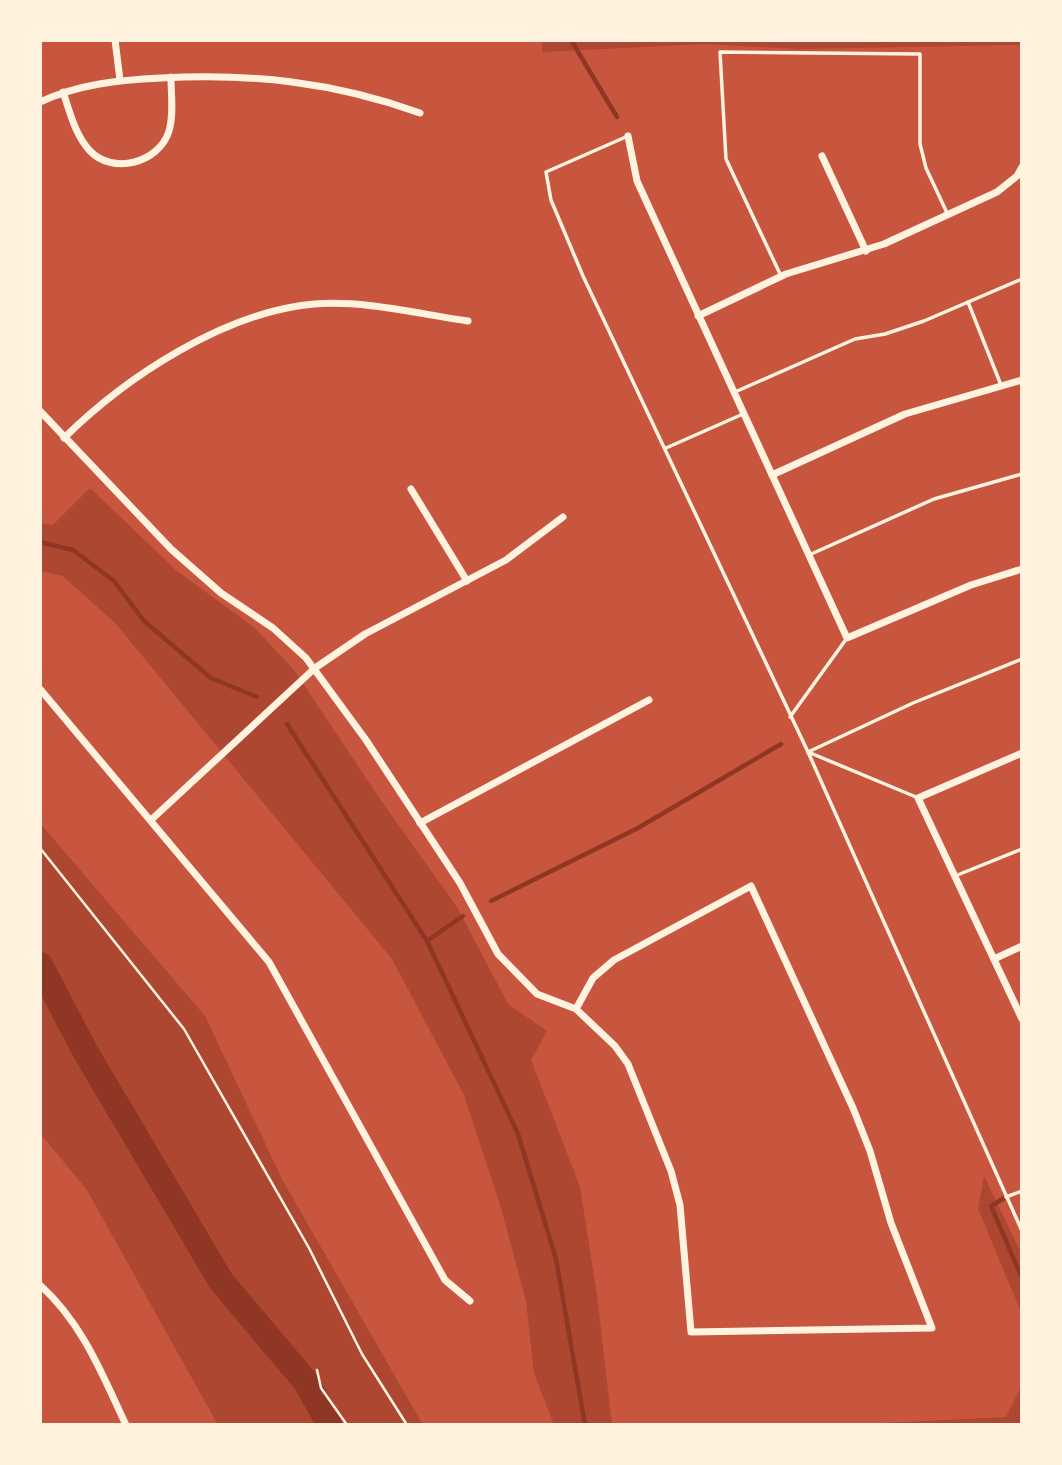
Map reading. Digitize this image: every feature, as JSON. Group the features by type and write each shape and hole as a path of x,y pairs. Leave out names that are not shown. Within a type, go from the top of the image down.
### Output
{"street":[{"path":"115,40 120,80"},
{"path":"40,102 63,92 120,80 252,76 304,82 352,92 420,113"},
{"path":"63,92 75,127 89,150 108,162 122,164 148,156 168,135 172,118 171,78"},
{"path":"628,136 637,181 847,638 971,585 1022,569"},
{"path":"822,156 866,251"},
{"path":"698,316 781,276 866,251 948,215 997,192 1017,176 1022,167"},
{"path":"64,438 104,400 190,346 237,321 267,311 339,303 468,321"},
{"path":"772,475 876,425 1022,380"},
{"path":"40,411 171,549 221,593 273,628 315,668 460,883 507,964 537,994 576,1009 615,1045 628,1064 671,1171 680,1205 691,1332 932,1328 891,1223 870,1151 853,1108 751,886 604,966 593,978 576,1009"},
{"path":"411,489 467,581"},
{"path":"151,820 315,668 365,634 533,543 563,517"},
{"path":"40,689 269,962 445,1280 470,1301"},
{"path":"420,823 649,700"},
{"path":"1022,753 918,797 1022,1019"},
{"path":"994,959 1022,946"},
{"path":"40,1285 65,1309 82,1332 126,1425"}],"lane":[{"path":"781,276 726,159 720,52 920,54 920,144 926,168 948,215"},
{"path":"628,136 545,172 551,200 583,276 808,752 1022,1231"},
{"path":"734,393 855,338 911,326 1022,279"},
{"path":"968,302 1001,387"},
{"path":"666,448 743,414"},
{"path":"809,555 934,499 1022,474"},
{"path":"790,717 847,638"},
{"path":"808,752 913,703 1022,659"},
{"path":"808,752 918,797"},
{"path":"955,876 1022,849"},
{"path":"1006,1197 1022,1191"}],"path":[{"path":"40,848 184,1029 309,1248 362,1354 407,1425"},
{"path":"317,1370 321,1388 347,1425"}],"shaded area":[{"path":"542,40 1022,40 1022,45 798,49 705,44 542,52"},
{"path":"90,488 177,571 255,628 294,670 380,799 457,907 508,1004 547,1031 531,1060 580,1187 597,1295 612,1425 554,1425 534,1373 526,1301 501,1208 464,1095 392,959 116,624 63,576 40,571 40,523 53,525"},
{"path":"40,823 205,1016 283,1181 423,1425 218,1425 87,1190 40,1133"},
{"path":"984,1176 1022,1255 1022,1314 978,1209"},
{"path":"1022,1385 1022,1425 844,1425 1006,1417"}],"waterway":[{"path":"571,40 617,117"},
{"path":"40,542 73,550 114,581 144,621 211,678 257,697"},
{"path":"287,724 427,941 518,1134 556,1259 585,1425"},
{"path":"491,901 638,828 781,744"},
{"path":"427,941 463,916"},
{"path":"40,965 85,1051 221,1281 306,1382 330,1425"},
{"path":"1006,1197 991,1206 1022,1278"}]}
